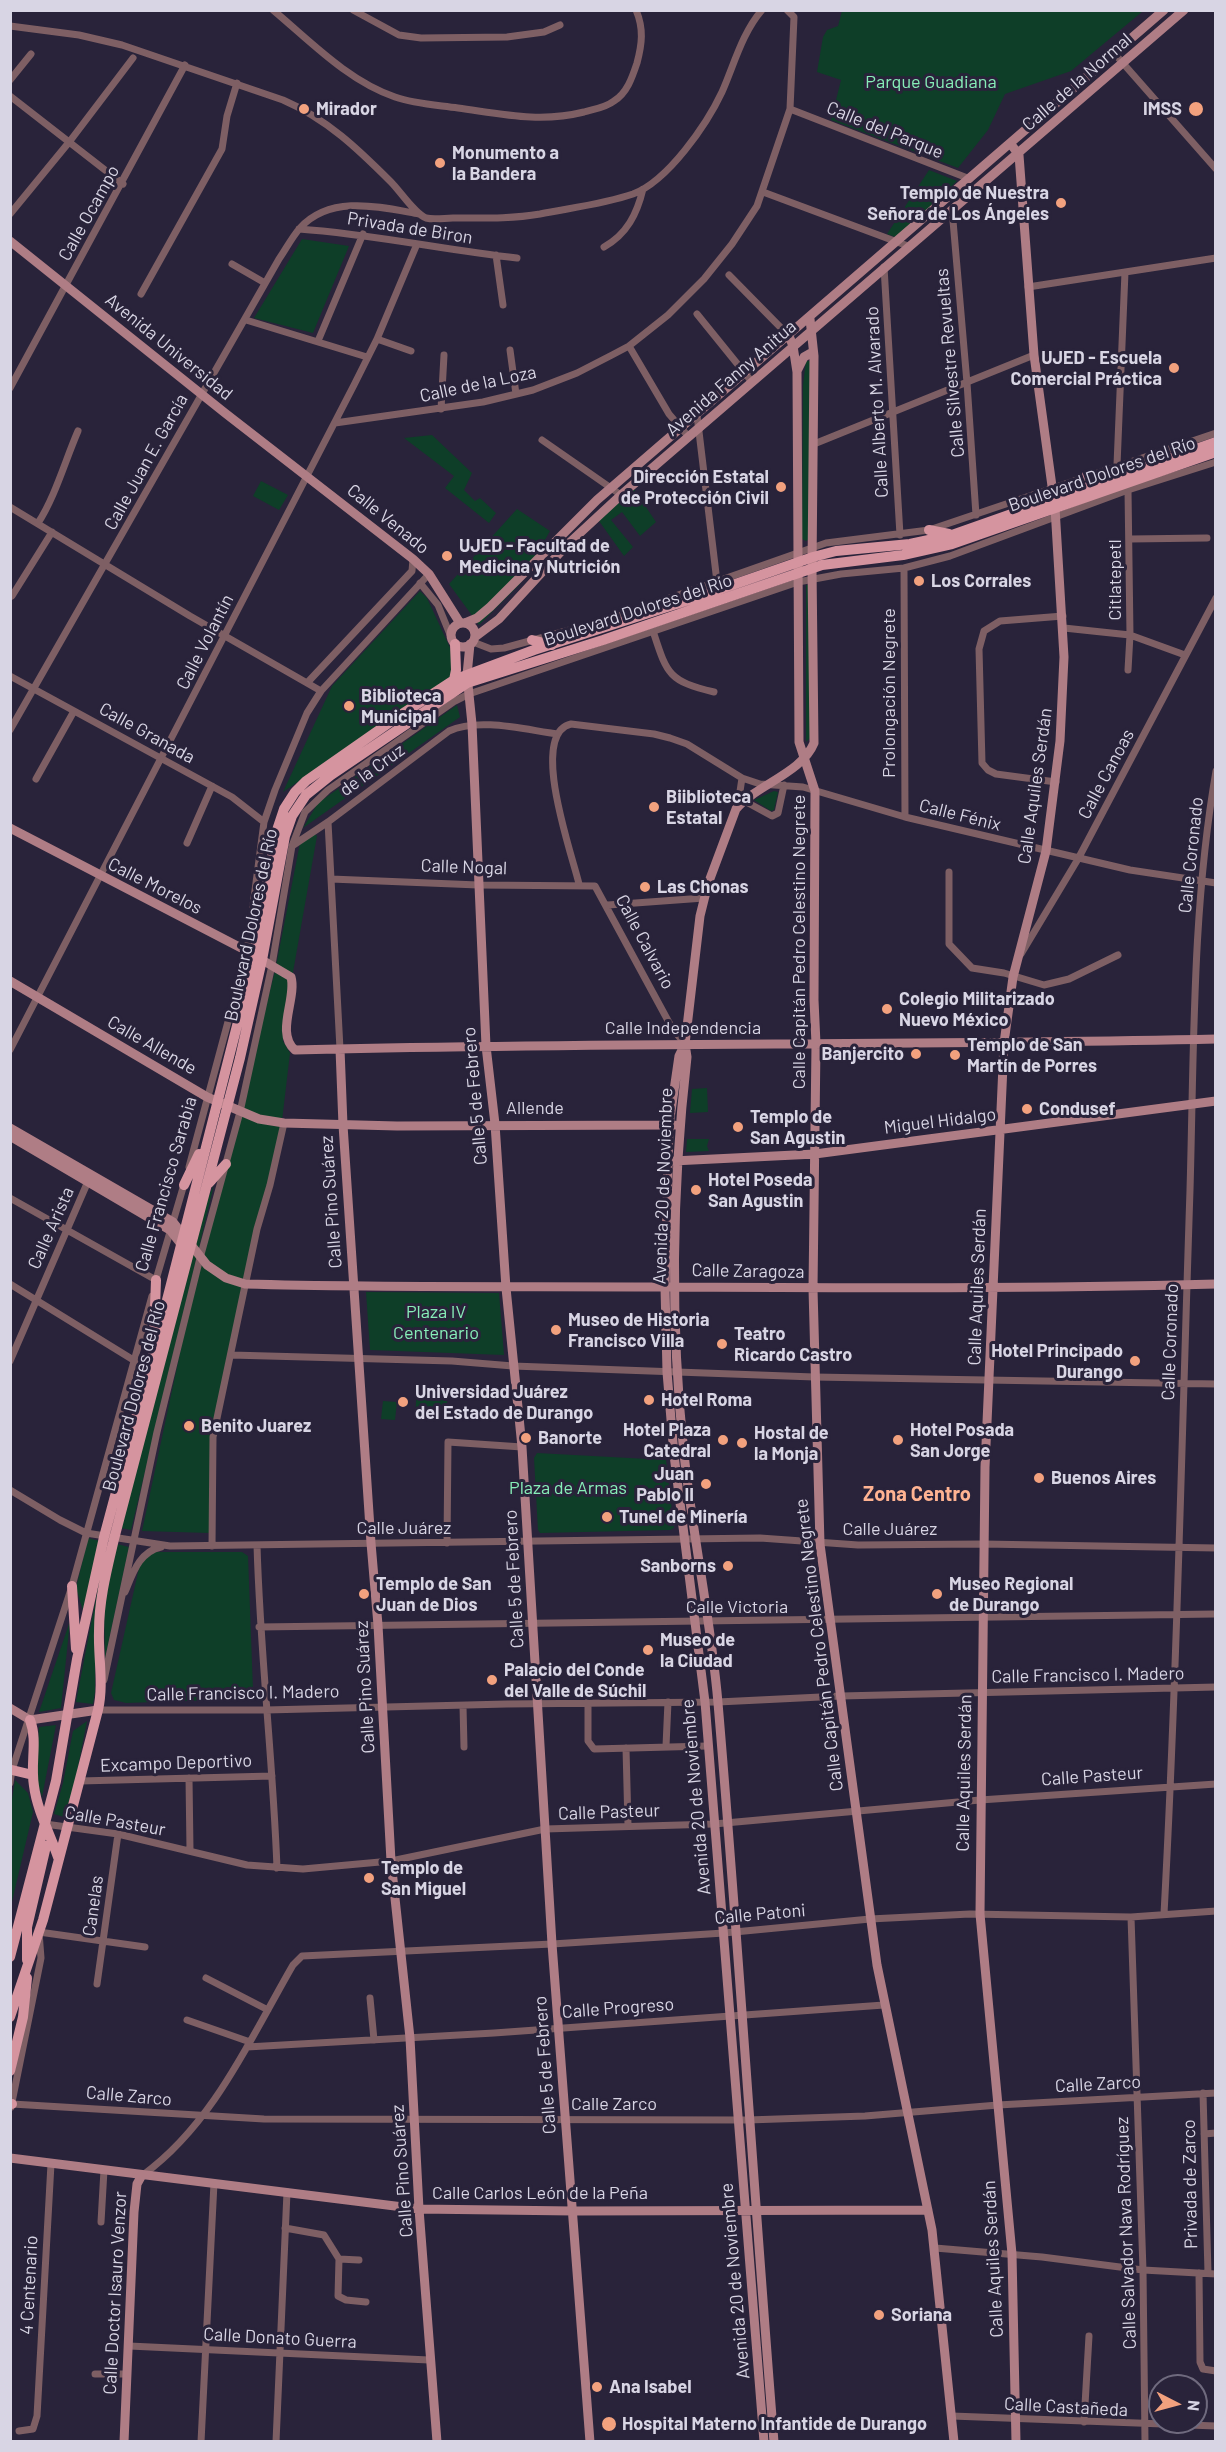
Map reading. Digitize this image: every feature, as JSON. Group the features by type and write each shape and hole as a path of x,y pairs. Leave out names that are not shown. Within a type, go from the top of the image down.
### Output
{"main road":[{"name":"Boulevard Dolores del Río","path":"10,1957 44,1829 69,1713 77,1659 186,1244 207,1142 259,958 285,836 292,816 306,795 331,775 468,684 552,645 797,558 813,562 834,562 926,551 952,544 1109,479 1215,442"},
{"name":"Boulevard Dolores del Río","path":"259,958 276,833 284,809 295,792 315,774 454,680 468,684 798,578 813,562 836,551 910,544 952,535 1215,452"},
{"path":"1087,475 1109,479"},
{"path":"929,530 952,535"},
{"path":"532,640 552,645"},
{"path":"454,644 454,680"},
{"path":"454,644 468,684"},
{"path":"524,665 544,668"},
{"name":"Boulevard Dolores del Río","path":"10,2017 39,1932 101,1697 98,1640 109,1538 156,1343 186,1244 207,1185 218,1101"},
{"path":"184,1185 207,1142"},
{"path":"207,1185 226,1164"},
{"path":"156,1280 153,1332 156,1343"},
{"path":"72,1586 77,1659"},
{"path":"10,2071 23,2017 28,1963 27,1927 46,1847 35,1793 33,1775 35,1736 30,1720"},
{"path":"11,1770 33,1775"},
{"path":"44,1829 58,1858"}],"street":[{"path":"273,10 342,67 395,97 492,114 551,119 602,107 612,103 624,92 634,74 641,45 643,31 636,10"},
{"path":"353,10 399,35 421,38 507,37 544,32 560,25"},
{"path":"604,247 616,240 630,223 643,189 670,165 695,136 721,94 749,29 762,10"},
{"name":"Calle de la Loza","path":"335,423 441,409 516,394 570,377 629,346 668,315 704,279 750,219 763,192 790,109 794,18 787,10"},
{"name":"Calle de la Normal","path":"1010,143 1164,10"},
{"name":"Calle de la Normal","path":"1019,154 1184,10"},
{"path":"10,26 103,40 185,65 304,109 353,145 422,215"},
{"path":"1114,53 1215,169"},
{"path":"10,80 30,54"},
{"path":"10,214 70,141 133,58"},
{"name":"Calle Ocampo","path":"10,388 123,184 185,65"},
{"path":"141,294 222,149 226,116 237,83"},
{"path":"10,96 123,184"},
{"name":"Calle del Parque","path":"790,109 970,179"},
{"path":"1010,143 1019,154"},
{"name":"Avenida Fanny Anitua","path":"463,623 477,618 490,607 579,517 697,414 749,377 793,341 898,242 1010,143"},
{"name":"Avenida Fanny Anitua","path":"811,324 884,267 967,195 1019,154"},
{"name":"Calle Aquiles Serdán","path":"1016,2442 1012,2254 980,1914 983,1544 1004,1043 1013,976 1046,851 1056,782 1062,716 1064,628 1054,502 1034,355 1019,154"},
{"path":"967,195 971,188 970,179"},
{"name":"Calle Juan E. García","path":"10,730 246,320 265,283 299,229 316,215 344,206 386,207 422,215 426,218 525,216 617,198 643,189"},
{"path":"763,192 908,246"},
{"name":"Calle Silvestre Revueltas","path":"952,209 976,515"},
{"name":"Privada de Biron","path":"299,229 363,234 517,258"},
{"path":"318,341 363,234"},
{"name":"Avenida Universidad","path":"10,241 308,477"},
{"name":"Calle Volantín","path":"10,1050 308,477 377,339 417,244"},
{"path":"496,255 503,306"},
{"path":"1028,287 1215,258"},
{"path":"232,264 265,283"},
{"name":"Calle Alberto M. Alvarado","path":"884,267 900,535"},
{"path":"1117,465 1125,272"},
{"path":"729,275 793,341 813,355"},
{"path":"697,314 749,377"},
{"path":"246,320 367,357"},
{"path":"743,801 804,758 812,748 814,737 811,324"},
{"path":"377,339 411,351"},
{"name":"Calle Capitán Pedro Celestino Negrete","path":"793,341 797,372 799,742 815,791 814,1000 816,1044 813,1377 820,1544 855,1811 884,2005 935,2248 954,2442"},
{"path":"629,346 669,414 688,436"},
{"path":"510,350 516,394"},
{"path":"441,409 444,355"},
{"path":"797,372 804,357 813,355"},
{"path":"813,444 1034,355"},
{"path":"10,370 18,374"},
{"name":"Avenida Fanny Anitua","path":"473,641 499,619 567,545 699,427 749,377"},
{"path":"697,414 717,582"},
{"path":"38,523 52,498 78,431"},
{"path":"813,562 904,568 950,556 1054,502 1087,475 1215,433"},
{"path":"542,440 621,495"},
{"path":"813,562 839,540 929,530 976,515 1128,490 1215,464"},
{"name":"Calle Venado","path":"308,477 429,574 463,623"},
{"name":"Citlatepetl","path":"1128,490 1130,539 1128,670"},
{"path":"10,507 321,691"},
{"path":"12,596 52,532"},
{"path":"1130,539 1207,538"},
{"path":"420,583 438,605 454,644 462,647 473,641 494,649 610,618 797,558"},
{"path":"307,683 412,571 413,559"},
{"name":"Prolongación Negrete","path":"904,568 905,817"},
{"name":"Calle Francisco Sarabia","path":"10,1783 11,1770 30,1720 72,1586 171,1226 184,1185 218,1101 259,958 264,822 275,790 307,712 321,691 429,574"},
{"path":"101,1697 132,1541 200,1257 240,1112 259,958 292,846 305,812 328,790 455,702 468,684 544,668 798,578"},
{"name":"Calle Canoas","path":"1017,961 1078,859 1215,598"},
{"path":"1056,782 996,774 982,763 979,649 984,631 1000,621 1063,616"},
{"path":"454,644 453,628 463,623 472,627 473,641"},
{"path":"1064,628 1130,635 1185,655"},
{"path":"653,631 663,661 673,676 687,684 714,692"},
{"name":"Calle 5 de Febrero","path":"473,641 468,684 486,1047 495,1124 506,1288 529,1540 552,1944 590,2442"},
{"name":"Calle Granada","path":"10,676 232,797 264,822"},
{"path":"36,779 74,711"},
{"name":"Calle Fénix","path":"558,734 566,725 575,723 654,734 687,744 742,778 815,791 905,817 1078,859 1215,883"},
{"path":"471,724 558,734 553,755 555,791 579,884"},
{"name":"de la Cruz","path":"292,846 328,822 449,731 471,724"},
{"name":"Calle Coronado","path":"1164,1914 1176,1688 1178,1548 1200,882 1215,771"},
{"path":"742,778 738,795 743,801 770,816 778,813 784,785"},
{"path":"186,843 212,786"},
{"name":"Avenida 20 de Noviembre","path":"673,1162 687,1057 685,1044 698,932 704,898 734,814 743,801"},
{"name":"Calle Pino Suárez","path":"328,822 343,1125 370,1543 378,1625 391,1861 410,2038 429,2360 437,2442"},
{"name":"Calle Morelos","path":"10,828 291,977 293,982 287,1032 291,1046 295,1050"},
{"path":"950,872 948,940 951,948 972,968 1013,976 1033,983 1051,985 1069,979 1118,955"},
{"name":"Calle Nogal","path":"331,879 478,885 596,885"},
{"name":"Calle Calvario","path":"596,885 672,1028 685,1044"},
{"path":"608,904 704,898"},
{"name":"Calle Allende","path":"10,981 218,1101 260,1119 284,1123"},
{"path":"10,1030 19,1035"},
{"name":"Calle Independencia","path":"295,1050 1215,1039"},
{"name":"Avenida 20 de Noviembre","path":"685,1044 679,1056 669,1125 673,1162 670,1287 674,1455 705,1702 730,2015 743,2120 774,2442"},
{"name":"Miguel Hidalgo","path":"673,1162 815,1154 1215,1101"},
{"path":"212,1546 212,1442 245,1284 284,1123"},
{"name":"Allende","path":"284,1123 679,1125"},
{"path":"11,1131 171,1226 186,1244 226,1278 245,1284"},
{"name":"Calle Arista","path":"10,1361 90,1177"},
{"path":"10,1198 65,1231 156,1280"},
{"path":"10,1284 135,1361"},
{"name":"Calle Zaragoza","path":"245,1284 813,1289 1215,1284"},
{"path":"231,1355 452,1361 513,1366 813,1377 1215,1384"},
{"name":"Avenida 20 de Noviembre","path":"672,1372 718,1702 741,2014 743,2120"},
{"path":"447,1543 448,1442 522,1447"},
{"name":"Calle Juárez","path":"10,1490 86,1533 170,1546 760,1538 820,1544 1215,1548"},
{"path":"256,1545 259,1627 272,1776 277,1868"},
{"path":"120,1605 142,1558 153,1549 170,1546"},
{"name":"Calle Victoria","path":"259,1627 1215,1614"},
{"name":"Calle Francisco I. Madero","path":"98,1710 266,1710 588,1702 718,1702 841,1696 1215,1687"},
{"path":"588,1702 589,1745 601,1750 707,1746"},
{"path":"666,1746 668,1702"},
{"path":"463,1706 464,1747"},
{"path":"10,1708 30,1720 98,1710"},
{"path":"626,1748 628,1825"},
{"name":"Excampo Deportivo","path":"80,1781 272,1776"},
{"path":"189,1778 190,1850"},
{"name":"Calle Pasteur","path":"44,1829 67,1827 118,1834 247,1865 303,1869 391,1861 545,1829 714,1824 980,1800 1215,1784"},
{"name":"Canelas","path":"97,1984 118,1834"},
{"name":"Calle Patoni","path":"308,1955 552,1944 724,1933 870,1919 980,1914 1131,1917 1215,1911"},
{"name":"Calle Salvador Nava Rodríguez","path":"1131,1917 1143,2270 1145,2442"},
{"path":"11,2106 40,1958 39,1932 103,1943 145,1947"},
{"name":"Calle Doctor Isauro Venzor","path":"124,2442 137,2184 141,2175 160,2160 202,2117 298,1958 308,1955"},
{"path":"206,1978 268,2010"},
{"path":"370,1998 374,2040"},
{"name":"Calle Progreso","path":"248,2044 410,2038 884,2005"},
{"path":"187,2020 248,2044"},
{"name":"Calle Zarco","path":"11,2106 202,2117 743,2120 907,2113 1215,2092"},
{"name":"Privada de Zarco","path":"1203,2093 1212,2274"},
{"path":"1204,2134 1215,2133"},
{"name":"Calle Carlos León de la Peña","path":"10,2158 419,2209 928,2210"},
{"name":"4 Centenario","path":"20,2431 33,2429 37,2416 51,2164"},
{"path":"101,2222 104,2170"},
{"path":"201,2442 214,2183"},
{"path":"276,2442 287,2192"},
{"name":"Avenida 20 de Noviembre","path":"751,2210 764,2442"},
{"path":"285,2228 322,2233 339,2259 338,2296 346,2300 366,2302"},
{"path":"935,2248 1012,2254 1143,2270 1212,2274"},
{"path":"339,2259 358,2260"},
{"path":"1199,2273 1200,2362 1203,2369 1215,2371"},
{"path":"1084,2422 1089,2336"},
{"name":"Calle Donato Guerra","path":"129,2346 429,2360"},
{"path":"95,2374 127,2374"},
{"name":"Calle Castañeda","path":"951,2416 1215,2426"}],"green space":[{"name":"Parque Guadiana","path":"842,10 1143,11 1071,71 1005,94 988,130 958,168 831,120 841,80 817,72 823,37 827,30 838,26"},
{"path":"929,170 957,181 898,238 887,234"},
{"path":"302,239 349,246 313,333 254,318"},
{"path":"806,361 810,361 811,538 806,541 802,539 803,385"},
{"path":"432,435 472,473 464,490 475,501 480,498 496,513 489,523 445,488 454,476 404,438"},
{"path":"261,481 288,495 279,510 253,496"},
{"path":"634,489 656,522 640,536 622,512 611,520 633,547 624,556 599,521"},
{"path":"517,509 550,531 520,584 479,625 449,584"},
{"path":"806,585 811,585 810,738 806,742"},
{"path":"420,591 427,598 452,652 455,675 283,792 332,686"},
{"path":"457,705 460,717 303,828 318,803"},
{"path":"774,791 778,792 774,810 771,811 754,800"},
{"path":"314,833 317,836 283,1029 283,1041 290,1053 282,1121 212,1440 210,1533 142,1531 192,1297 275,971 300,843"},
{"path":"707,1088 708,1112 690,1113 692,1089"},
{"path":"687,1139 709,1139 707,1146 709,1151 686,1152"},
{"path":"214,1185 131,1530 121,1528 202,1210"},
{"name":"Plaza IV Centenario","path":"366,1292 499,1293 504,1355 370,1350"},
{"path":"417,1386 448,1388 446,1420 415,1418"},
{"path":"383,1401 397,1402 395,1420 381,1419"},
{"name":"Plaza de Armas","path":"537,1453 666,1460 674,1528 670,1530 540,1533 534,1458"},
{"path":"88,1538 100,1541 84,1614 76,1588"},
{"path":"117,1544 129,1547 105,1659 104,1607"},
{"path":"106,1546 96,1604 93,1704 76,1702"},
{"path":"154,1552 242,1552 248,1556 253,1690 247,1699 126,1703 114,1700 111,1693 139,1568 145,1558"},
{"path":"70,1621 61,1708 39,1712"},
{"path":"87,1721 75,1782 64,1817 54,1814 63,1783 73,1731"},
{"path":"56,1725 42,1797 36,1777 39,1727"},
{"path":"15,1780 28,1793 33,1812 11,1906 10,1812"}],"place":[{"name":"Mirador","path":"304,109"},
{"name":"IMSS","path":"1196,109"},
{"name":"Monumento a la Bandera","path":"440,163"},
{"name":"Templo de Nuestra Señora de Los Ángeles","path":"1061,203"},
{"name":"UJED - Escuela Comercial Práctica","path":"1174,368"},
{"name":"Dirección Estatal de Protección Civil","path":"781,487"},
{"name":"UJED - Facultad de Medicina y Nutrición","path":"447,556"},
{"name":"Los Corrales","path":"919,581"},
{"name":"Biblioteca Municipal","path":"349,706"},
{"name":"Biiblioteca Estatal","path":"654,807"},
{"name":"Las Chonas","path":"645,887"},
{"name":"Colegio Militarizado Nuevo México","path":"887,1009"},
{"name":"Banjercito","path":"916,1054"},
{"name":"Templo de San Martín de Porres","path":"955,1055"},
{"name":"Condusef","path":"1027,1109"},
{"name":"Templo de San Agustin","path":"738,1127"},
{"name":"Hotel Poseda San Agustin","path":"696,1190"},
{"name":"Museo de Historia Francisco Villa","path":"556,1330"},
{"name":"Teatro Ricardo Castro","path":"722,1344"},
{"name":"Hotel Principado Durango","path":"1135,1361"},
{"name":"Hotel Roma","path":"649,1400"},
{"name":"Universidad Juárez del Estado de Durango","path":"403,1402"},
{"name":"Benito Juarez","path":"189,1426"},
{"name":"Banorte","path":"526,1438"},
{"name":"Hotel Plaza Catedral","path":"723,1440"},
{"name":"Hotel Posada San Jorge","path":"898,1440"},
{"name":"Hostal de la Monja","path":"742,1443"},
{"name":"Buenos Aires","path":"1039,1478"},
{"name":"Juan Pablo II","path":"706,1484"},
{"name":"Tunel de Minería","path":"607,1517"},
{"name":"Sanborns","path":"728,1566"},
{"name":"Templo de San Juan de Dios","path":"364,1594"},
{"name":"Museo Regional de Durango","path":"937,1594"},
{"name":"Museo de la Ciudad","path":"648,1650"},
{"name":"Palacio del Conde del Valle de Súchil","path":"492,1680"},
{"name":"Templo de San Miguel","path":"369,1878"},
{"name":"Soriana","path":"879,2315"},
{"name":"Ana Isabel","path":"597,2387"},
{"name":"Hospital Materno Infantide de Durango","path":"609,2424"}],"district":[{"name":"Zona Centro","path":"917,1494"}]}
